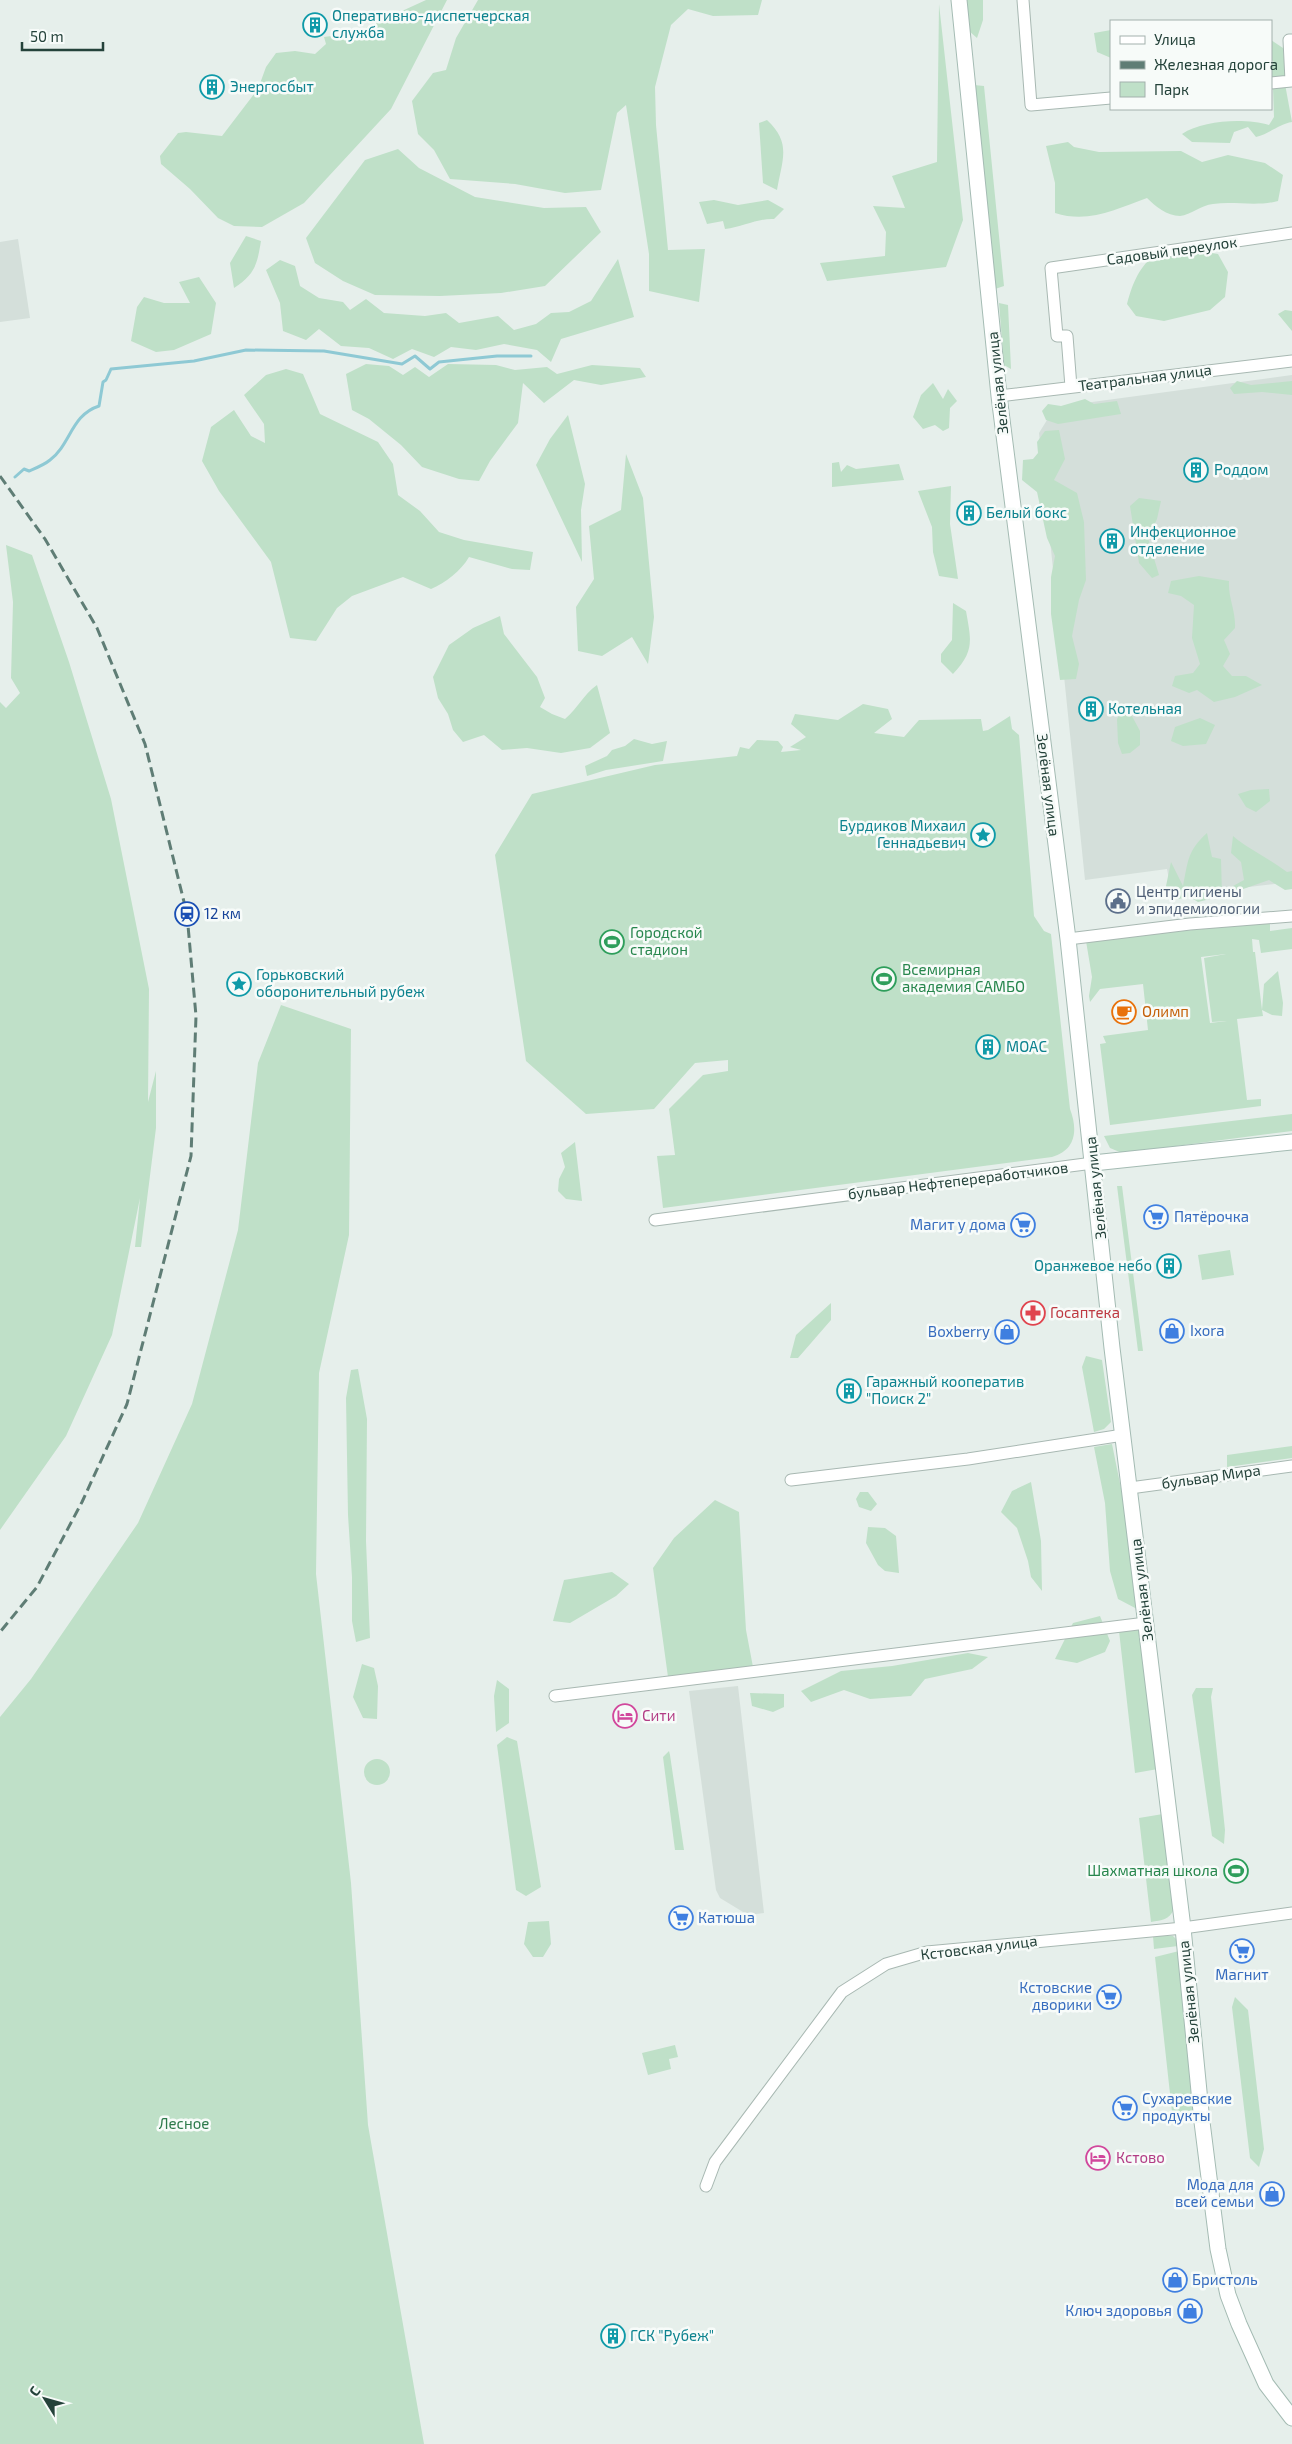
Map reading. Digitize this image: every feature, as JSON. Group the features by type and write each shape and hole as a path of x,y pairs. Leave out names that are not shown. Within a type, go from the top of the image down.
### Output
{"main road":[{"name":"Зелёная улица","path":"959,0 999,396 1068,939 1123,1435 1183,1928 1202,2122 1218,2249 1228,2295 1239,2324 1266,2384 1292,2418"},
{"name":"бульвар Нефтепереработчиков","path":"1093,1163 1292,1142"}],"street":[{"path":"1023,0 1031,105 1110,98"},
{"path":"1272,83 1291,81 1290,40"},
{"name":"Садовый переулок","path":"1071,387 1067,336 1057,336 1051,268 1292,234"},
{"name":"Театральная улица","path":"999,396 1292,361"},
{"path":"1068,939 1190,924 1292,916"},
{"name":"бульвар Нефтепереработчиков","path":"655,1220 1093,1163"},
{"path":"791,1480 968,1459 1123,1435"},
{"name":"бульвар Мира","path":"1130,1488 1292,1466"},
{"path":"555,1696 1146,1623"},
{"name":"Кстовская улица","path":"706,2186 715,2162 842,1992 886,1964 927,1952 1183,1928 1292,1913"}],"shaded area":[{"path":"18,239 30,318 0,322 0,242"},
{"path":"1292,375 1292,882 1172,896 1167,869 1085,880 1039,433 1055,407"},
{"path":"738,1686 764,1913 748,1915 720,1898 716,1890 689,1691"}],"green space":[{"path":"426,0 447,0 391,109 304,203 262,227 234,226 218,218 190,189 161,164 160,156 178,133 186,132 222,136 258,89 266,67 276,53 295,51 315,54 326,44 324,37 354,33"},
{"path":"478,0 762,0 758,15 713,16 688,9 671,25 655,87 656,125 668,250 705,249 699,302 649,291 649,254 626,105 617,113 601,190 565,193 515,184 450,179 434,150 418,134 412,101 433,73 446,70 456,38"},
{"path":"967,0 983,0 983,20 977,38 969,31"},
{"path":"939,4 963,220 946,267 827,281 820,263 885,256 886,232 873,206 905,208 892,176 937,162"},
{"path":"1110,30 1110,58 1097,52 1094,33"},
{"path":"1272,41 1283,48 1286,78 1272,78 1272,65 1274,62 1272,61"},
{"path":"1285,84 1292,122 1256,137 1248,127 1234,132 1230,143 1192,142 1182,134 1191,129 1212,123 1248,121 1269,125 1274,117 1273,88"},
{"path":"974,85 984,86 1004,286 995,289"},
{"path":"767,120 780,136 782,144 783,161 777,190 763,183 759,123"},
{"path":"1068,142 1074,147 1099,152 1181,151 1202,162 1228,155 1265,163 1283,175 1278,201 1262,204 1213,204 1188,214 1175,216 1158,207 1147,198 1091,216 1067,216 1055,213 1055,183 1046,146"},
{"path":"398,149 419,168 475,197 544,208 586,207 601,232 545,286 501,293 440,296 375,295 343,281 315,263 306,238 365,160"},
{"path":"714,200 738,205 768,200 784,209 774,219 725,229 723,221 707,224 699,202"},
{"path":"246,236 261,241 258,256 251,273 234,288 230,263"},
{"path":"1173,244 1186,249 1218,254 1228,272 1225,297 1210,310 1164,321 1136,316 1127,304 1137,276 1148,261"},
{"path":"618,259 634,317 561,339 551,362 537,350 504,344 476,350 451,347 434,357 412,349 393,359 369,348 341,346 319,329 306,340 283,331 280,303 266,270 280,260 295,266 300,286 319,298 343,302 350,310 366,299 384,313 425,316 446,313 459,323 498,316 514,330 536,324 551,313 569,312 591,301"},
{"path":"199,277 216,303 211,334 174,350 156,352 131,341 137,307 144,297 164,303 190,303 179,282"},
{"path":"999,303 1008,305 1011,369 1004,365"},
{"path":"1285,310 1292,311 1292,331 1278,314"},
{"path":"366,364 389,366 403,375 415,367 429,377 448,364 496,365 515,370 547,367 557,374 592,365 640,368 646,377 601,385 574,380 544,403 523,383 518,423 490,461 479,481 459,479 422,467 401,445 369,419 352,410 346,374"},
{"path":"286,369 303,374 320,414 378,442 393,464 398,495 420,511 439,532 464,540 533,552 530,570 512,569 469,557 452,576 431,589 403,577 352,596 337,608 316,641 290,638 271,562 219,491 202,461 211,427 234,410 251,436 265,443 264,424 244,395 266,375"},
{"path":"1237,381 1251,385 1292,381 1292,395 1262,392 1234,394 1230,388"},
{"path":"933,383 943,399 948,389 957,401 950,408 949,428 943,431 935,425 923,429 913,417 921,395"},
{"path":"1085,399 1094,404 1117,401 1121,414 1058,424 1046,420 1042,411 1048,404 1061,406"},
{"path":"568,415 585,484 581,510 582,562 536,465 550,439"},
{"path":"1059,430 1065,459 1054,480 1077,493 1084,522 1086,580 1079,600 1072,636 1079,664 1076,679 1060,680 1051,614 1051,577 1055,556 1047,538 1037,492 1022,480 1023,460 1033,459 1038,453 1037,442 1045,431"},
{"path":"626,454 643,498 654,617 648,664 632,637 602,656 578,651 576,607 594,579 589,526 621,510"},
{"path":"839,462 841,472 847,465 856,469 899,464 904,480 832,487 832,463"},
{"path":"951,486 950,524 958,579 939,576 933,552 932,527 918,491"},
{"path":"1139,498 1161,501 1157,519 1148,538 1159,575 1152,578 1139,563 1130,506"},
{"path":"6,545 32,555 69,662 111,799 149,989 148,1102 156,1071 156,1128 141,1247 135,1247 140,1198 112,1335 66,1436 0,1530 0,702 6,708 20,693 11,678 13,602"},
{"path":"1199,576 1229,581 1235,628 1224,640 1230,654 1223,666 1232,676 1246,676 1262,685 1235,697 1214,702 1197,690 1189,693 1172,686 1175,676 1193,673 1200,664 1192,638 1194,605 1181,596 1168,593 1171,581"},
{"path":"953,603 966,611 970,645 965,659 953,674 941,662 941,654 952,640"},
{"path":"500,616 504,634 537,677 545,698 540,707 565,719 597,685 610,733 590,748 561,753 527,748 502,750 484,735 463,742 453,730 448,714 438,698 433,677 449,645 473,628"},
{"name":"Всемирная академия САМБО","path":"863,704 888,709 892,719 874,733 904,737 919,720 981,719 983,731 988,730 1010,716 1012,729 1019,735 1034,916 1044,931 1051,934 1070,1109 1074,1124 1073,1138 1066,1150 1052,1157 663,1208 657,1156 675,1155 669,1109 703,1075 728,1071 728,1060 695,1063 654,1109 586,1114 526,1061 495,855 532,794 655,765 737,756 740,747 749,749 757,740 778,741 783,747 781,752 801,750 790,747 806,737 791,724 795,714 838,720"},
{"path":"1126,705 1140,731 1140,745 1130,753 1122,754 1118,743 1117,719"},
{"path":"1200,718 1215,725 1206,744 1183,746 1171,741 1175,727"},
{"path":"634,739 652,744 667,741 663,761 606,770 587,776 585,766 607,756 612,750 625,746"},
{"path":"1269,789 1270,801 1256,812 1246,807 1238,794 1251,790"},
{"path":"1207,833 1212,857 1221,859 1222,896 1198,902 1190,897 1172,900 1166,886 1171,862 1183,886 1189,857 1200,839"},
{"path":"1233,836 1287,872 1292,871 1292,889 1285,890 1269,880 1226,895 1233,886 1244,880 1241,862 1231,853"},
{"path":"1270,922 1270,931 1292,928 1292,949 1261,953 1259,940 1252,939 1253,952 1255,952 1263,1016 1237,1019 1247,1100 1261,1099 1261,1106 1110,1125 1100,1044 1106,1043 1103,1036 1148,1030 1143,984 1100,989 1090,1002 1092,977 1086,941","holes":["1226,954 1204,958 1212,1022 1227,1021 1210,1023 1201,957"]},
{"path":"1278,971 1283,1003 1282,1016 1272,1015 1262,1010 1264,984"},
{"name":"Лесное","path":"281,1005 351,1029 349,1235 319,1373 316,1574 351,1883 368,2125 424,2444 0,2444 0,1717 31,1679 138,1523 192,1404 238,1230 258,1063"},
{"path":"1292,1114 1292,1131 1122,1153 1110,1148 1104,1136"},
{"path":"575,1142 582,1201 566,1199 558,1191 559,1179 565,1167 561,1153"},
{"path":"1117,1186 1122,1186 1143,1351 1138,1351"},
{"path":"1230,1250 1234,1275 1202,1280 1198,1255"},
{"path":"831,1303 831,1320 798,1358 790,1358 796,1335"},
{"path":"1086,1356 1102,1360 1111,1422 1104,1429 1094,1432 1082,1367"},
{"path":"358,1369 367,1419 366,1541 370,1638 356,1642 352,1621 346,1398 351,1370"},
{"path":"1112,1444 1125,1508 1137,1609 1118,1599 1110,1571 1105,1503 1094,1447"},
{"path":"1292,1446 1292,1458 1227,1467 1227,1455"},
{"path":"1031,1482 1041,1541 1042,1591 1031,1577 1028,1561 1017,1528 1001,1512 1012,1491"},
{"path":"860,1492 868,1492 877,1504 871,1511 859,1507 856,1499"},
{"path":"715,1500 739,1512 746,1630 753,1667 668,1677 653,1568 674,1538"},
{"path":"868,1527 885,1528 896,1536 899,1573 885,1571 878,1565 866,1543"},
{"path":"612,1572 629,1584 616,1596 570,1623 553,1621 564,1580"},
{"path":"1100,1616 1110,1641 1105,1652 1077,1663 1055,1659 1073,1623"},
{"path":"1138,1630 1142,1636 1158,1769 1135,1773 1119,1631"},
{"path":"968,1653 988,1657 972,1669 925,1679 911,1696 870,1699 844,1690 811,1702 801,1691 841,1671 892,1666"},
{"path":"362,1664 374,1668 378,1686 377,1719 363,1718 353,1697"},
{"path":"497,1680 509,1689 509,1723 496,1732 494,1696"},
{"path":"1196,1688 1213,1688 1211,1697 1225,1830 1224,1844 1212,1836 1192,1695"},
{"path":"750,1693 784,1694 784,1707 773,1712 752,1706"},
{"path":"507,1737 517,1741 541,1887 526,1896 516,1890 497,1745"},
{"path":"669,1751 684,1850 675,1850 663,1757"},
{"path":"377,1759 386,1763 390,1772 386,1781 377,1785 368,1781 364,1772 368,1763"},
{"path":"1163,1814 1174,1909 1172,1913 1162,1920 1151,1922 1139,1818"},
{"path":"549,1921 551,1944 543,1957 533,1957 524,1944 528,1922"},
{"path":"1153,1936 1173,1936 1177,1940 1178,1946 1154,1949"},
{"path":"1179,1951 1195,2111 1185,2120 1173,2121 1155,1957"},
{"path":"1235,1997 1248,2010 1264,2149 1259,2167 1250,2158 1232,2007"},
{"path":"675,2045 678,2057 669,2059 671,2069 648,2075 642,2053"}],"waterway":[{"path":"15,477 24,469 29,471 50,460 63,446 82,416 99,406 103,382 106,380 111,369 194,361 246,350 324,351 402,364 415,356 430,369 439,362 497,356 531,356"}],"railway":[{"path":"0,476 45,539 97,628 145,744 187,914 196,1016 191,1156 127,1404 82,1502 37,1587 0,1632"}],"place":[{"name":"Оперативно-диспетчерская служба","path":"315,25"},
{"name":"Энергосбыт","path":"212,87"},
{"name":"Роддом","path":"1196,470"},
{"name":"Белый бокс","path":"969,513"},
{"name":"Инфекционное отделение","path":"1112,541"},
{"name":"Котельная","path":"1091,709"},
{"name":"Бурдиков Михаил Геннадьевич","path":"983,835"},
{"name":"Центр гигиены и эпидемиологии","path":"1118,901"},
{"name":"12 км","path":"187,914"},
{"name":"Городской стадион","path":"612,942"},
{"name":"Всемирная академия САМБО","path":"884,979"},
{"name":"Горьковский оборонительный рубеж","path":"239,984"},
{"name":"Олимп","path":"1124,1012"},
{"name":"МОАС","path":"988,1047"},
{"name":"Пятёрочка","path":"1156,1217"},
{"name":"Магит у дома","path":"1023,1225"},
{"name":"Оранжевое небо","path":"1169,1266"},
{"name":"Госаптека","path":"1033,1313"},
{"name":"Ixora","path":"1172,1331"},
{"name":"Boxberry","path":"1007,1332"},
{"name":"Гаражный кооператив \"Поиск 2\"","path":"849,1391"},
{"name":"Сити","path":"625,1716"},
{"name":"Шахматная школа","path":"1236,1871"},
{"name":"Катюша","path":"681,1918"},
{"name":"Магнит","path":"1242,1951"},
{"name":"Кстовские дворики","path":"1109,1997"},
{"name":"Сухаревские продукты","path":"1125,2108"},
{"name":"Кстово","path":"1098,2158"},
{"name":"Мода для всей семьи","path":"1272,2194"},
{"name":"Бристоль","path":"1175,2280"},
{"name":"Ключ здоровья","path":"1190,2311"},
{"name":"ГСК \"Рубеж\"","path":"613,2336"}]}
